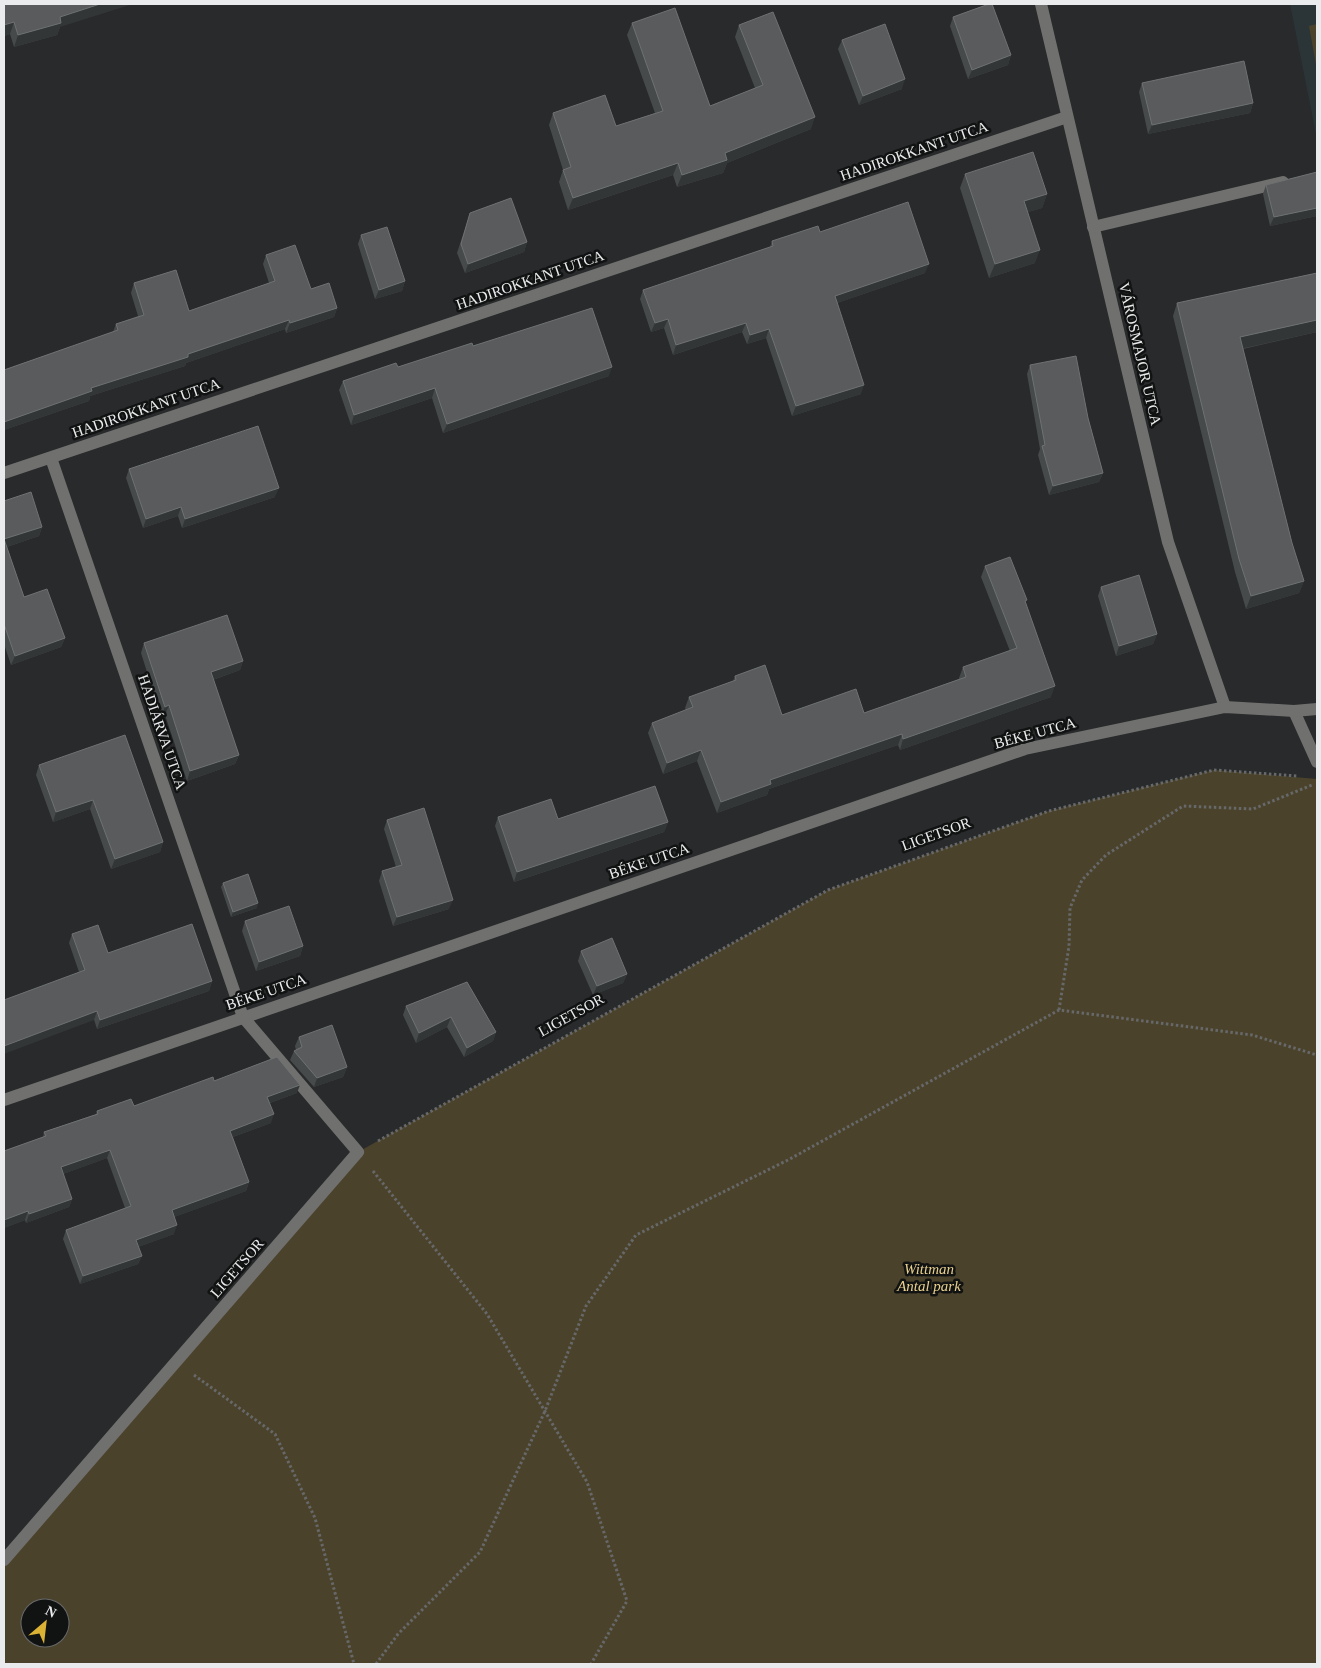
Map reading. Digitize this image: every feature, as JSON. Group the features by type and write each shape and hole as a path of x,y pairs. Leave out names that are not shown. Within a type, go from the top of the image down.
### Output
{"street":[{"name":"VÁROSMAJOR UTCA","path":"1041,4 1168,542 1225,707"},
{"name":"HADIROKKANT UTCA","path":"4,473 1067,117"},
{"path":"1093,227 1299,178"},
{"name":"HADIÁRVA UTCA","path":"51,458 243,1017"},
{"name":"BÉKE UTCA","path":"4,1100 1025,749 1225,707 1294,711 1317,709"},
{"path":"1294,711 1317,762"},
{"path":"243,1017 358,1152"},
{"name":"LIGETSOR","path":"4,1560 358,1152"}],"path":[{"name":"LIGETSOR","path":"358,1152 828,890 1049,811 1214,770 1301,776"},
{"path":"1059,1010 1069,946 1070,908 1082,880 1106,855 1183,806 1253,809 1317,782"},
{"path":"376,1664 398,1634 480,1552 545,1411 586,1306 636,1235 788,1160 1059,1010 1252,1035 1317,1055"},
{"path":"358,1152 487,1314 587,1482 627,1601 591,1664"},
{"path":"177,1362 275,1434 315,1518 354,1664"}],"shaded area":[{"path":"1290,4 1317,4 1317,139"}],"green space":[{"path":"1317,24 1317,70 1309,26"},
{"name":"Wittman Antal park","path":"1214,770 1317,779 1317,1664 4,1664 4,1560 358,1152 828,890 1049,811"}],"building":[{"path":"4,4 100,4 60,17 61,23 18,35 14,22 4,25"},
{"path":"992,4 1011,55 972,70 953,17"},
{"path":"675,8 710,106 763,85 739,25 773,12 815,117 725,153 727,160 682,175 678,163 573,198 563,170 571,167 553,113 605,95 616,126 663,111 632,23"},
{"path":"885,24 905,79 863,96 842,40"},
{"path":"1244,61 1253,103 1152,125 1142,83"},
{"path":"1033,152 1047,194 1024,201 1040,250 995,264 965,174"},
{"path":"1317,172 1317,208 1274,217 1266,185"},
{"path":"511,198 527,242 468,264 461,244 470,213"},
{"path":"908,202 929,264 835,296 864,385 796,406 769,329 750,335 746,323 676,345 668,319 655,323 643,290 773,246 772,241 818,226 820,232"},
{"path":"387,227 405,281 379,290 361,235"},
{"path":"295,245 311,289 329,283 337,308 290,323 289,320 188,354 188,357 91,388 92,391 4,422 4,370 118,330 116,324 144,315 134,283 176,270 189,311 275,281 266,255"},
{"path":"1317,273 1317,320 1240,337 1292,543 1304,581 1251,596 1239,559 1177,303"},
{"path":"592,308 612,367 447,424 435,388 354,415 343,381 396,363 398,367 472,343 473,346"},
{"path":"1076,356 1088,418 1103,473 1053,486 1042,446 1045,445 1030,365"},
{"path":"258,426 279,488 185,519 181,507 146,519 129,469"},
{"path":"31,492 42,527 4,539 4,501"},
{"path":"4,539 24,597 47,589 65,638 15,656 4,624"},
{"path":"1010,557 1027,600 1025,601 1055,686 903,739 902,734 770,780 771,784 721,802 701,750 667,763 652,723 693,707 689,697 736,680 735,676 765,665 782,715 856,689 864,713 966,677 963,667 1017,648 985,566"},
{"path":"1139,575 1157,634 1119,646 1101,587"},
{"path":"227,615 243,661 211,672 239,755 190,771 169,705 165,707 144,643"},
{"path":"125,735 163,842 115,859 93,800 56,812 39,765"},
{"path":"655,786 668,822 517,872 498,817 551,799 558,819"},
{"path":"424,808 453,900 397,917 382,871 402,865 387,820"},
{"path":"248,874 258,903 233,912 223,883"},
{"path":"289,906 303,946 259,962 245,921"},
{"path":"192,924 212,981 100,1020 97,1011 4,1046 4,1000 85,970 72,934 98,925 108,953"},
{"path":"612,938 627,974 597,986 581,951"},
{"path":"467,982 496,1032 467,1048 451,1017 419,1033 406,1006"},
{"path":"332,1025 347,1067 317,1078 294,1051 302,1047 299,1037"},
{"path":"277,1057 300,1085 267,1097 274,1114 230,1131 249,1182 172,1210 177,1225 136,1240 142,1256 83,1276 66,1230 131,1206 110,1150 61,1167 72,1199 29,1214 28,1211 4,1220 4,1151 46,1136 44,1132 98,1114 97,1111 131,1099 134,1106 213,1077 214,1081"}]}
